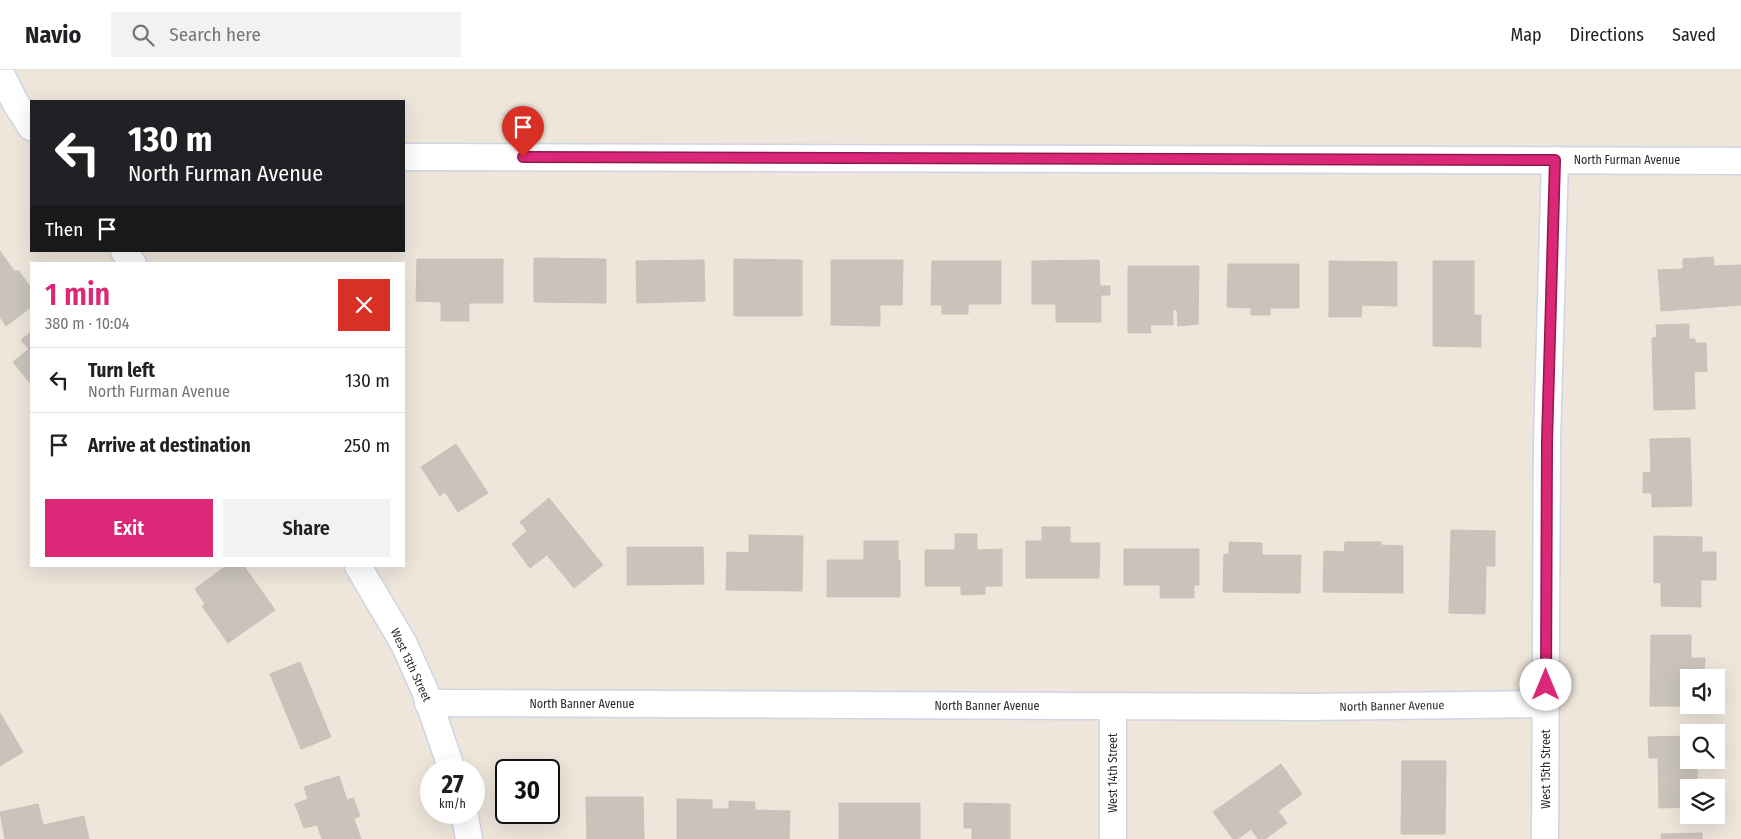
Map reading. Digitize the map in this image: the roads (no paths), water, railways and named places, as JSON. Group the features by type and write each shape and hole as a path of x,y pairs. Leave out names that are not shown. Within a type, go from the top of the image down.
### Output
{"street":[{"path":"0,72 30,125"},
{"name":"North Furman Avenue","path":"405,156 1741,160"},
{"name":"West 15th Street","path":"1545,839 1547,441 1555,160"},
{"name":"West 13th Street","path":"359,567 404,644 448,759"},
{"name":"North Banner Avenue","path":"428,703 1310,708 1546,704"},
{"name":"West 14th Street","path":"1113,839 1114,707"},
{"path":"467,824 470,839"}]}
